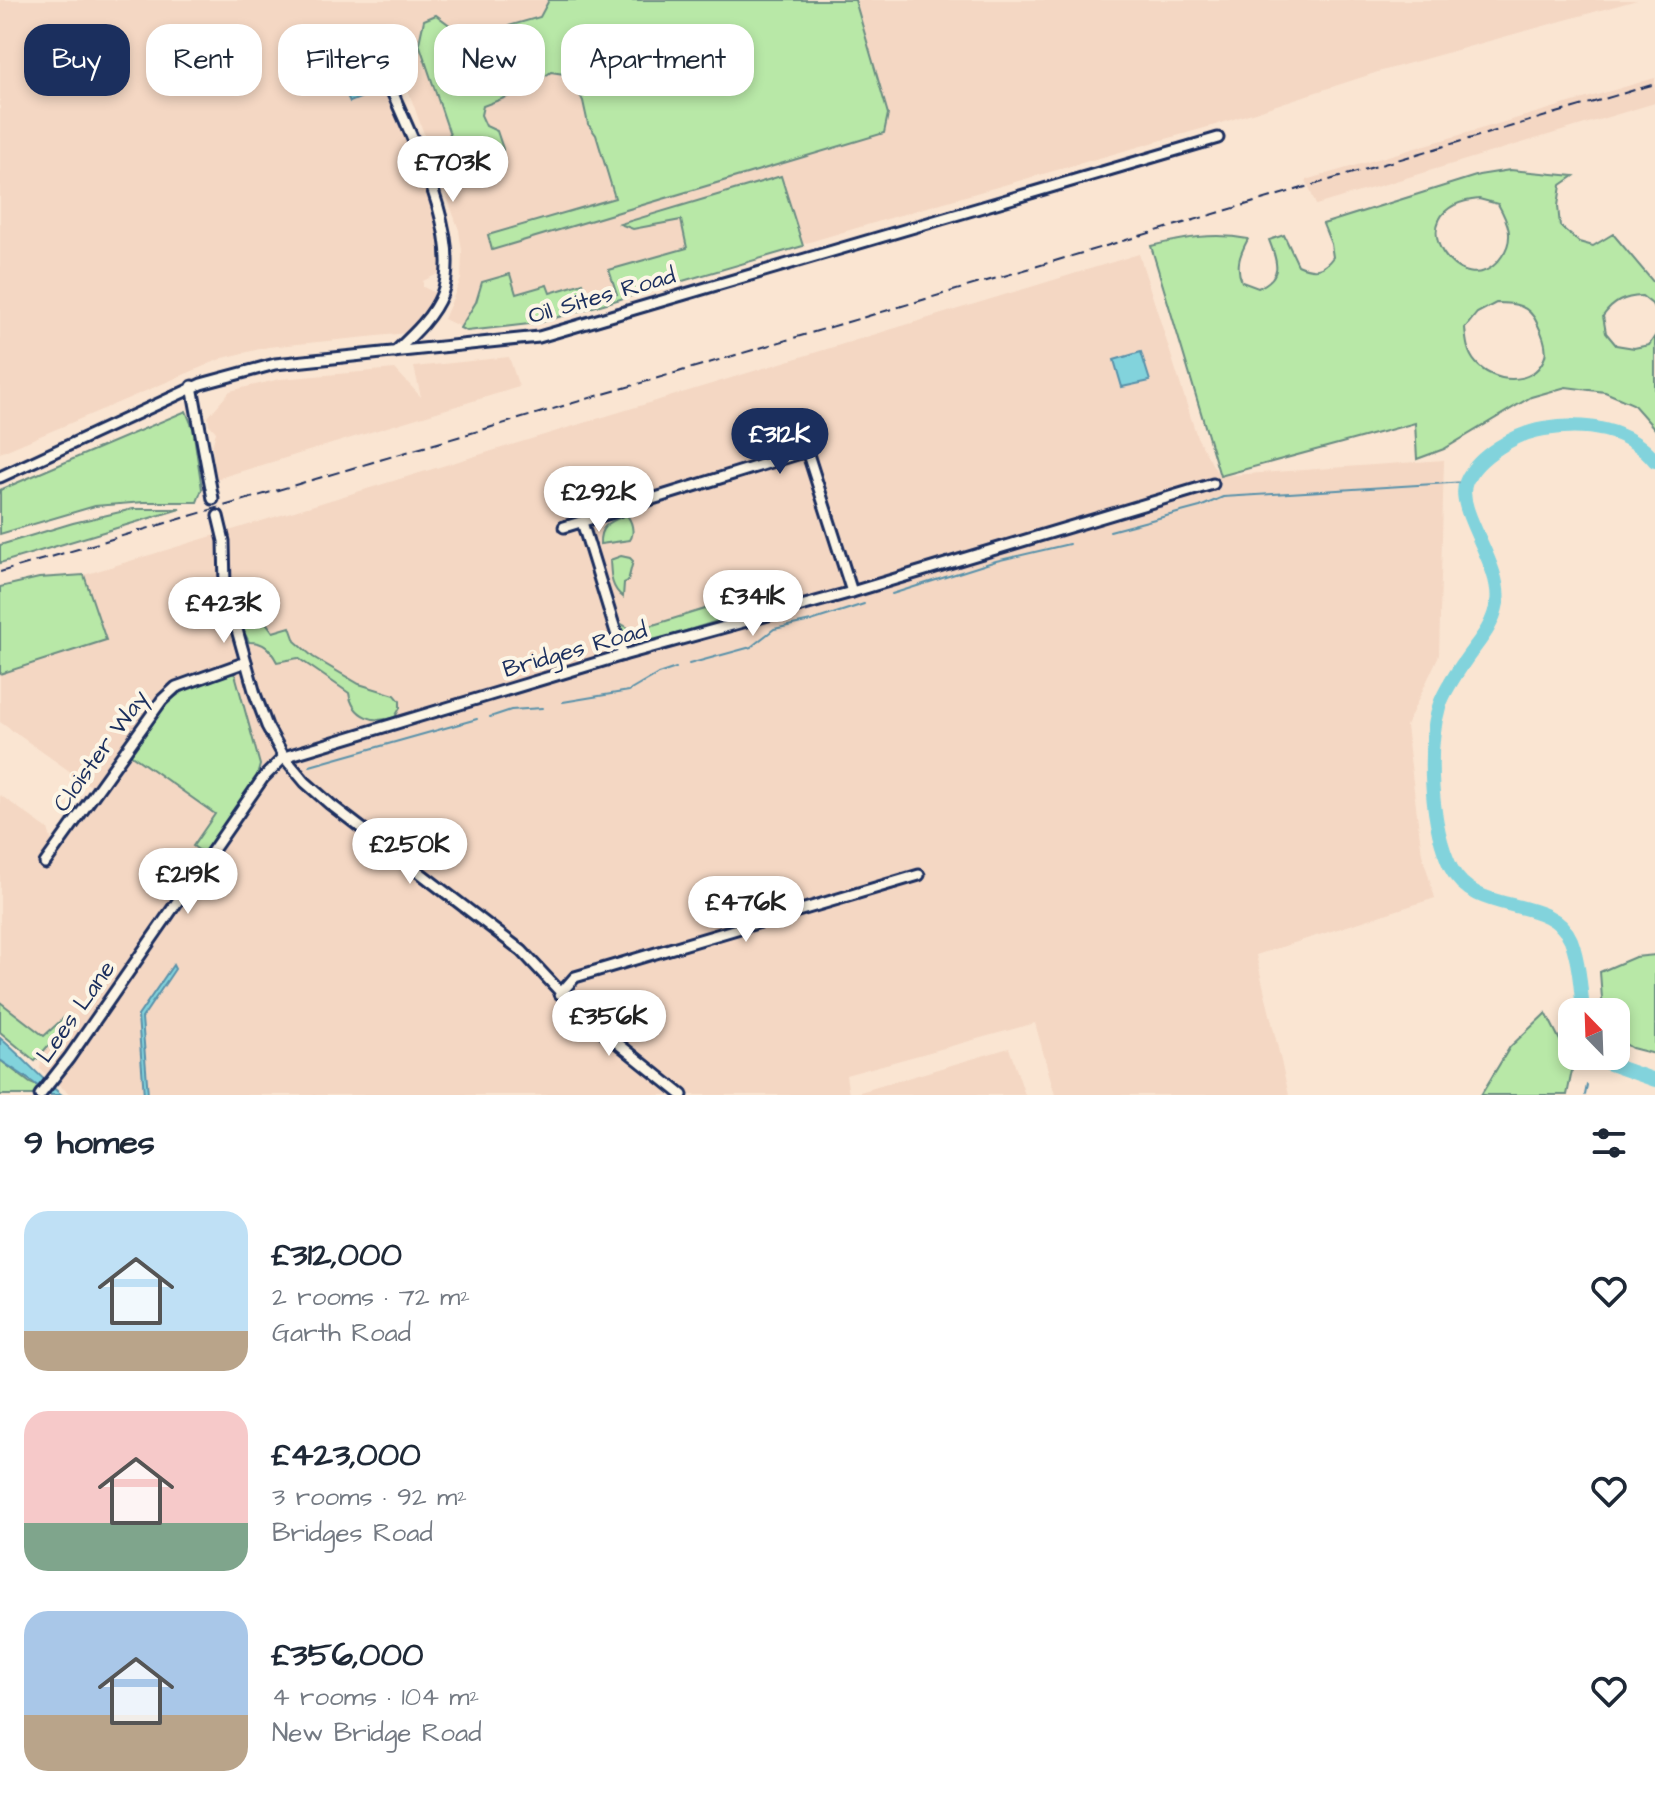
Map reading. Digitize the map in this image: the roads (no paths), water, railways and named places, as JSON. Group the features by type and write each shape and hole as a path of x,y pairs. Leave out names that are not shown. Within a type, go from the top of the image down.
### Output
{"street":[{"path":"394,96 442,221 448,249 445,281 435,308 395,352"},
{"name":"Oil Sites Road","path":"0,477 192,386 275,364 539,337 1218,138"},
{"path":"192,386 213,499"},
{"path":"564,527 807,451 852,592"},
{"name":"Bridges Road","path":"284,757 1213,484"},
{"path":"218,516 224,541 225,587 267,726 284,757 305,782 330,804 522,951 580,1013 682,1095"},
{"path":"582,522 623,655"},
{"name":"Cloister Way","path":"45,863 162,700 186,682 246,662"},
{"name":"Lees Lane","path":"40,1095 263,778 284,757"},
{"path":"560,994 575,977 919,875"}],"water":[{"path":"347,96 365,96 350,102"},
{"path":"1141,352 1150,381 1122,387 1114,360"},
{"path":"173,965 175,969 142,1018 148,1095 144,1095 138,1016"},
{"path":"0,1038 62,1095 47,1095 0,1060"}],"waterway":[{"path":"1581,998 1574,948 1561,925 1547,916 1477,894 1462,884 1451,868 1439,832 1432,767 1439,707 1452,680 1488,628 1497,603 1493,572 1472,523 1464,494 1471,472 1488,455 1522,435 1544,429 1575,426 1605,430 1632,441 1655,461"},
{"path":"1110,531 1200,507 1223,497 1466,482"},
{"path":"892,594 996,561 1069,544"},
{"path":"689,664 751,647 774,629 864,604"},
{"path":"563,702 629,691 658,674 676,668"},
{"path":"490,717 511,710 542,708"},
{"path":"310,766 477,719"},
{"path":"1627,1070 1655,1080"},
{"path":"1585,1095 1587,1085"}],"railway":[{"path":"0,572 1655,84"}]}
